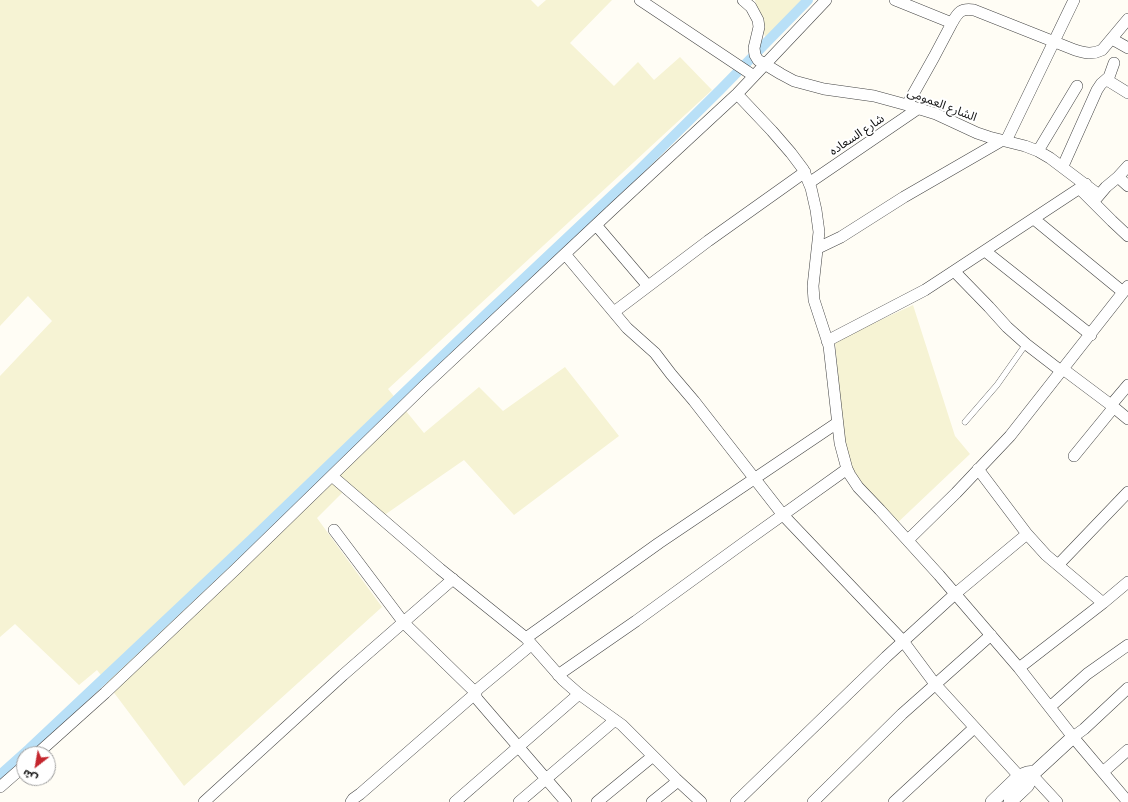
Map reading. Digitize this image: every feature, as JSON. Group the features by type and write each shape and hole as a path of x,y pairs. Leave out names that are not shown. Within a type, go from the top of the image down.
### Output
{"street":[{"path":"640,0 754,76"},
{"path":"744,0 751,7 758,20 758,33 754,48 758,60 765,64"},
{"path":"46,746 122,677 236,569 424,386 737,94 826,0"},
{"path":"895,0 952,23"},
{"path":"818,248 841,237 904,197 1003,141 1074,0"},
{"path":"907,105 956,16 961,11 966,9 974,10 1053,42 1090,54 1102,50 1128,19"},
{"path":"1112,39 1128,48"},
{"name":"الشارع العمومى","path":"765,64 794,80 809,86 874,96 919,108 977,133 1038,151 1063,166 1096,198 1112,222 1128,236"},
{"path":"1063,166 1097,90 1111,74 1114,64"},
{"path":"1107,80 1128,93"},
{"path":"1038,151 1077,86"},
{"path":"737,94 791,153 805,172 809,183 816,210 819,232 813,286 814,300 829,346 840,443 850,475 858,487 908,540 991,635 1128,802"},
{"name":"شارع السعاده","path":"809,183 919,108"},
{"path":"1096,198 1128,166"},
{"path":"614,312 708,241 805,172"},
{"path":"1118,177 1128,186"},
{"path":"827,341 925,290 1083,187"},
{"path":"908,540 1010,436 1126,289 1034,219"},
{"path":"596,224 648,286"},
{"path":"985,251 1091,335"},
{"path":"565,254 635,336 655,352 783,515 903,641 935,684 1019,776"},
{"path":"954,272 1007,327 1026,344 1113,406 1128,419"},
{"path":"1074,456 1128,385"},
{"path":"351,802 352,799 366,789 476,693 478,689 528,642 659,543 837,423"},
{"path":"558,674 636,621 847,469"},
{"path":"978,469 1027,534 1046,555 1103,603"},
{"path":"332,476 528,642 563,680 579,694 622,725 701,802"},
{"path":"1058,565 1128,492"},
{"path":"334,530 404,622 476,693 478,700 566,802"},
{"path":"736,802 903,641 955,594 1027,534"},
{"path":"204,802 337,681 453,579"},
{"path":"1019,668 1128,582"},
{"path":"813,802 902,714 991,635"},
{"path":"1050,707 1087,674 1128,645"},
{"path":"1010,802 1027,786 1034,774 1073,736 1084,729 1128,688"},
{"path":"455,802 579,694"},
{"path":"519,802 615,720"},
{"path":"894,802 974,728"},
{"path":"1103,772 1128,750"},
{"path":"597,802 653,756"},
{"path":"992,802 1019,776 1026,772 1034,774 1057,802"},
{"path":"0,787 16,773"},
{"path":"652,802 678,781"}],"lane":[{"path":"965,422 997,385 1026,344"}],"shaded area":[{"path":"0,0 531,0 538,7 546,0 612,0 570,43 614,86 638,62 654,80 680,57 712,90 388,389 424,433 479,387 503,411 565,367 619,436 514,515 464,460 383,516 349,486 317,518 382,607 184,786 97,670 79,685 15,624 0,637 0,376 52,321 28,296 0,326"},
{"path":"755,0 805,0 766,40"},
{"path":"913,305 955,436 970,454 893,527 846,475 835,341"}],"waterway":[{"path":"0,775 252,539 486,314 635,174 808,0"}]}
